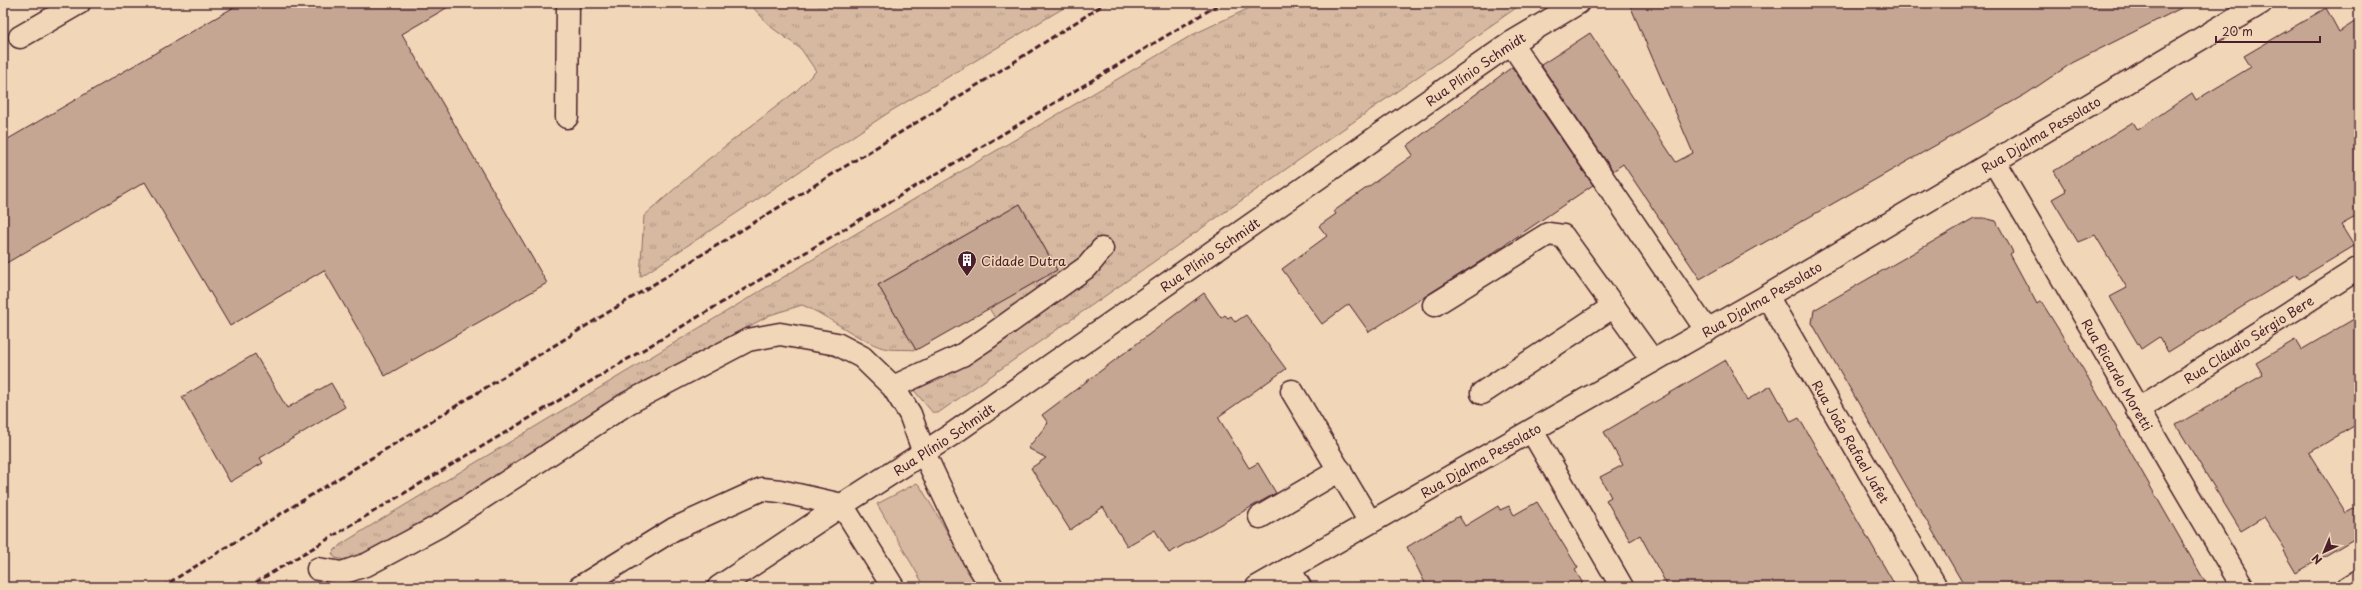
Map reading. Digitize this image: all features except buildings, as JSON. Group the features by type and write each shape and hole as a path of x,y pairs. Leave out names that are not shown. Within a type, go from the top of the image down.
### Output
{"street":[{"path":"20,37 78,3"},
{"path":"567,117 568,3"},
{"name":"Rua Plínio Schmidt","path":"719,587 924,453 1511,43 1578,3"},
{"name":"Rua Djalma Pessolato","path":"1257,587 1707,331 2261,3"},
{"path":"1511,43 1707,331"},
{"name":"Rua Ricardo Moretti","path":"1994,162 2084,311 2137,410 2243,587"},
{"path":"1434,305 1548,234 1563,236 1653,361"},
{"path":"892,387 962,355 1088,266 1102,249"},
{"name":"Rua Cláudio Sérgio Bere","path":"2137,410 2359,268"},
{"name":"Rua João Rafael Jafet","path":"1767,296 1936,587"},
{"path":"1482,394 1614,306"},
{"path":"318,569 342,574 368,564 438,526 628,403 748,340 780,334 837,344 862,357 892,387 910,414 924,453 973,557 992,587"},
{"path":"1292,391 1370,522"},
{"path":"1532,431 1622,587"},
{"path":"1260,517 1340,470"},
{"path":"580,587 674,529 762,489 780,491 842,506 893,587"},
{"path":"1289,569 1300,587"},
{"path":"2349,587 2359,581"}],"green space":[{"path":"749,3 1072,3 891,111 640,277 644,216 706,161 795,92 816,71 801,49 771,27"},
{"path":"1260,3 1523,3 938,413 933,413 912,388 1004,333 989,308 1057,270 1020,204 878,285 916,350 888,349 878,346 868,342 802,305 770,315 641,385 389,545 345,560 335,558 332,553 340,545 367,528 840,243 1192,35"},
{"path":"917,483 980,587 925,587 877,504"}],"railway":[{"path":"162,587 992,76 1106,3"},
{"path":"248,587 1221,3"}],"place":[{"name":"Cidade Dutra","path":"967,277"}]}
